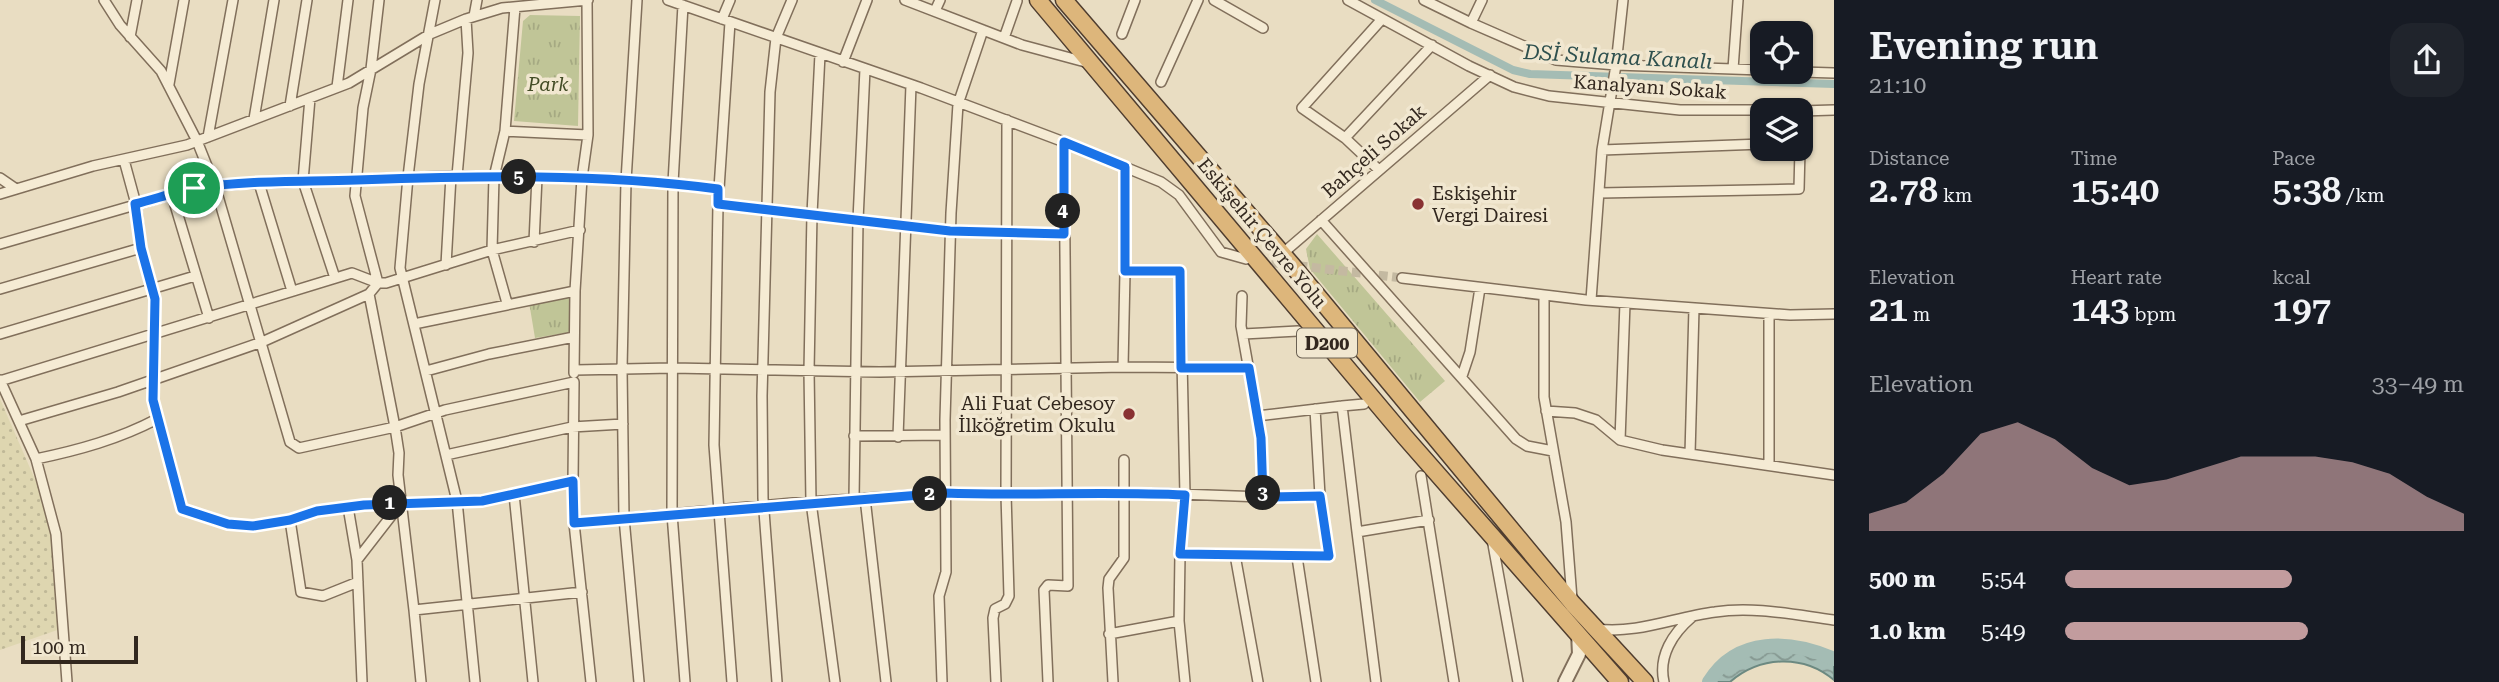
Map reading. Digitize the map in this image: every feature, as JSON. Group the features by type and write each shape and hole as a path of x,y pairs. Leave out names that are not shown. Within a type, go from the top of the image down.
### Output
{"highway":[{"name":"Eskişehir Çevre Yolu","path":"1038,0 1405,437 1620,682"},
{"name":"Eskişehir Çevre Yolu","path":"1064,0 1282,254 1573,604 1644,682"}],"street":[{"path":"104,0 130,37 162,71 197,141 215,186 290,442 299,448 395,428 436,413 541,387 574,382"},
{"path":"130,37 137,0"},
{"path":"169,84 184,0"},
{"path":"208,137 233,0"},
{"path":"254,119 274,0"},
{"path":"290,106 307,0"},
{"path":"337,87 348,0"},
{"path":"378,283 355,196 363,108 372,69 379,0"},
{"path":"435,0 419,84 400,268 457,501 475,682"},
{"path":"446,265 470,18 477,0"},
{"path":"0,194 93,166 208,137 337,87 430,34 470,18 520,4 588,0 587,135 575,291 572,427 574,523 591,682"},
{"path":"637,0 626,181 622,369 624,518 639,682"},
{"path":"668,0 1007,120 1161,182 1179,195 1221,252 1246,260"},
{"path":"730,0 726,21 725,130 718,189 714,445 732,682"},
{"path":"777,682 764,506 762,370 770,92 776,38 792,0"},
{"path":"844,62 867,0"},
{"path":"905,0 1022,45 1091,64"},
{"path":"935,11 940,0"},
{"path":"1122,34 1136,0"},
{"path":"1161,82 1198,0"},
{"name":"Kanalyanı Sokak","path":"1348,0 1514,87 1549,96 1680,110 1750,110"},
{"path":"1471,23 1482,0"},
{"path":"1591,300 1602,150 1612,101 1623,0"},
{"path":"1733,69 1738,0"},
{"path":"1004,38 1017,1"},
{"path":"1217,1 1263,28"},
{"path":"1426,1 1556,60 1616,69 1750,70"},
{"path":"507,303 492,250 494,177 505,131 520,4"},
{"path":"683,5 673,183 672,514 685,682"},
{"path":"1379,170 1345,138 1302,108 1382,19"},
{"path":"942,682 939,597 946,572 945,435 950,231 958,104 983,30"},
{"path":"1345,138 1432,46"},
{"path":"820,54 812,214 809,371 811,502 835,682"},
{"path":"853,499 858,220 865,69"},
{"path":"1813,72 1834,73"},
{"name":"Bahçeli Sokak","path":"1282,254 1490,75"},
{"path":"898,437 911,85"},
{"path":"310,98 303,181 335,278"},
{"path":"1813,111 1834,110"},
{"path":"996,682 993,618 995,609 1005,604 1009,596 1006,494 1007,120"},
{"path":"505,131 587,135"},
{"path":"1048,682 1044,590 1048,585 1068,586 1064,142"},
{"path":"1602,150 1750,144"},
{"path":"124,160 135,204 141,248 155,299 153,400 182,509 228,524 253,526 290,520 317,511 348,507 402,502 482,501 573,481"},
{"path":"1600,193 1799,189 1800,161"},
{"path":"1123,367 1125,167"},
{"path":"0,244 194,188 215,186 454,176 582,177 718,189"},
{"path":"534,242 537,177"},
{"path":"0,178 16,189"},
{"path":"259,183 292,291"},
{"path":"172,195 209,318"},
{"path":"718,204 950,231 1064,234"},
{"path":"1321,220 1516,439 1527,446 1553,451"},
{"path":"67,682 56,534 36,459 0,380 352,273 378,283 492,250 580,230"},
{"path":"0,289 141,248"},
{"path":"1125,271 1180,271 1185,495 1180,554 1179,621 1185,682"},
{"path":"0,334 195,275"},
{"path":"1402,278 1625,303 1769,314 1834,314"},
{"path":"19,421 118,392 262,342 369,294 378,283"},
{"path":"1461,376 1470,352 1480,288"},
{"path":"414,324 575,291"},
{"path":"369,294 399,453 398,475 421,682"},
{"path":"1242,296 1243,334 1261,438 1263,497"},
{"path":"1544,296 1544,397 1566,522 1573,604"},
{"path":"1620,440 1625,303"},
{"path":"1690,454 1694,308"},
{"path":"1769,314 1769,465"},
{"path":"1243,334 1298,331"},
{"path":"426,370 574,337"},
{"path":"575,370 672,368 946,372 1123,367 1249,368"},
{"path":"1257,416 1364,404"},
{"path":"1342,406 1376,682"},
{"path":"1180,554 1329,556 1320,496 1315,409"},
{"path":"1546,411 1574,413 1596,420 1620,440 1690,454 1834,475"},
{"path":"36,459 71,452 127,435 157,419"},
{"path":"446,455 572,427 623,424"},
{"path":"854,436 945,435"},
{"path":"1113,682 1109,634 1109,579 1124,558 1124,460"},
{"path":"1421,475 1454,682"},
{"path":"574,523 945,493 1320,496"},
{"path":"514,494 533,682"},
{"path":"865,498 886,682"},
{"path":"357,560 402,502"},
{"path":"348,507 357,560 362,682"},
{"path":"290,520 301,592 323,596 358,582"},
{"path":"1357,533 1429,520"},
{"path":"1491,534 1518,682"},
{"path":"1235,555 1258,682"},
{"path":"1297,556 1316,682"},
{"path":"414,610 582,592"},
{"path":"1597,629 1628,631 1694,615 1748,609 1834,620"},
{"path":"1664,682 1663,664 1670,641 1694,615"},
{"path":"1109,634 1179,621"},
{"path":"1564,682 1579,654 1577,633"}],"shaded area":[{"path":"0,399 50,514 63,628 0,650"}],"green space":[{"name":"Park","path":"530,15 580,16 578,126 514,121 523,21"},
{"path":"1317,234 1445,381 1420,402 1310,269 1306,249"},
{"path":"572,291 571,332 535,338 529,302"}],"water":[{"path":"1770,645 1831,656 1834,659 1834,680 1809,666 1782,662 1755,667 1730,682 1709,682 1737,660"}],"waterway":[{"name":"DSİ Sulama Kanalı","path":"1375,0 1513,70 1530,74 1834,84"},
{"path":"1709,682 1734,656 1766,646 1800,648 1834,659"}],"tunnel":[{"path":"1258,261 1402,278"}],"place":[{"name":"Eskişehir Vergi Dairesi","path":"1418,204"},
{"name":"Ali Fuat Cebesoy İlköğretim Okulu","path":"1129,414"}],"route":[{"path":"1064,142 1125,167 1125,271 1180,271 1181,368 1249,368 1261,438 1263,497 1320,496 1329,556 1180,554 1185,495 1151,493 945,493 793,503 574,523 573,481 482,501 364,505 317,511 290,520 253,526 228,524 194,514 182,509 153,400 155,299 141,248 135,204 194,188 433,176 592,178 718,189 718,204 950,231 1064,234 1064,142"}]}
